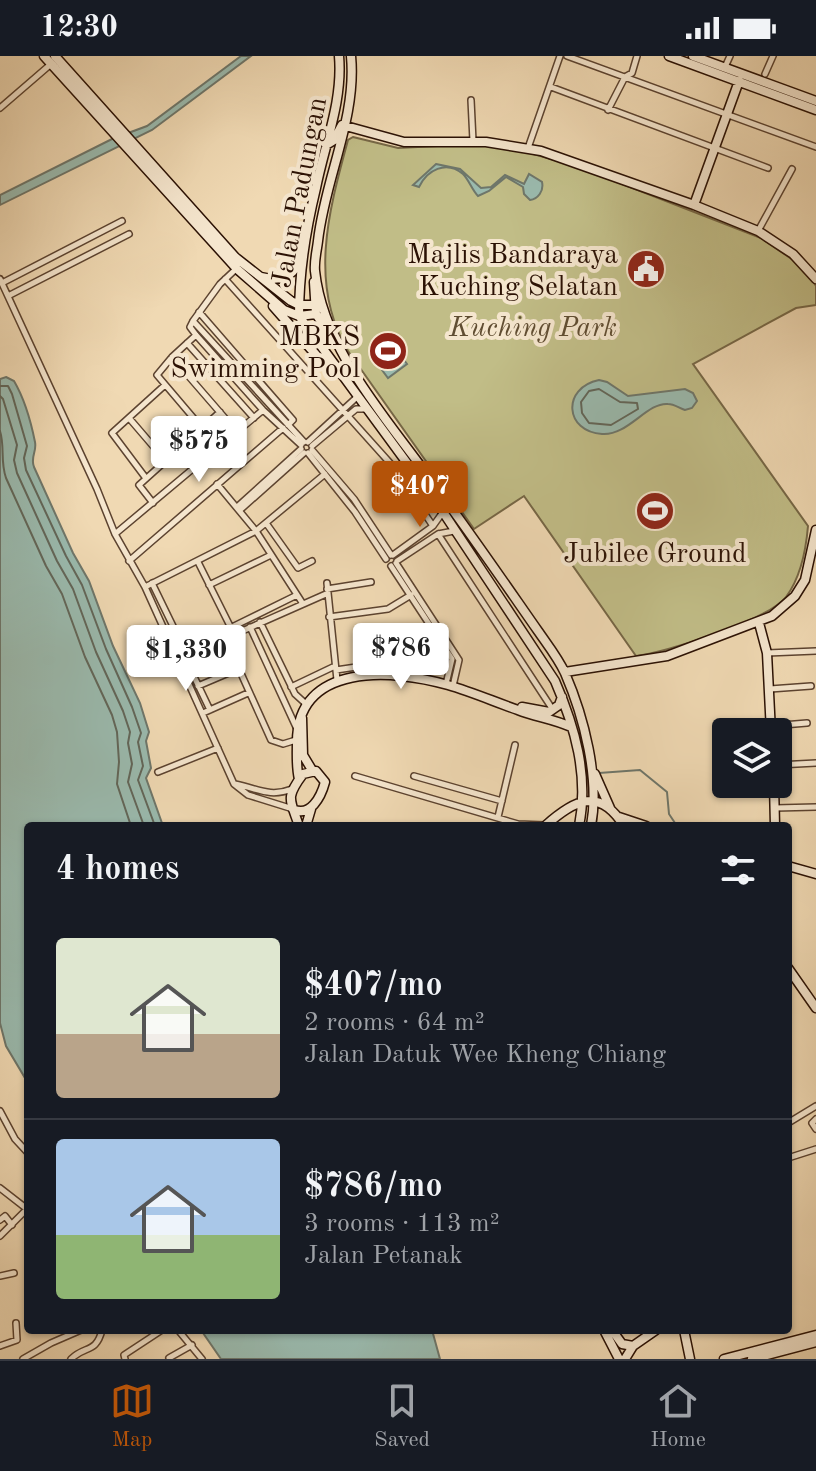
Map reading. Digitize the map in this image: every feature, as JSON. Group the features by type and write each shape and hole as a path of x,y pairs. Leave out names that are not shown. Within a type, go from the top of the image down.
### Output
{"main road":[{"path":"44,56 57,59 237,269 299,305 315,310"},
{"name":"Jalan Padungan","path":"342,56 338,103 304,252 299,316 443,512 534,647 562,697 583,774 579,822"},
{"name":"Jalan Padungan","path":"351,56 353,76 345,126 325,193 315,269 325,308 341,351 565,672 593,769 591,822"},
{"path":"669,56 816,106"},
{"path":"694,205 739,81 736,75 707,65 697,57"},
{"path":"697,57 801,95 816,106"},
{"path":"326,145 336,138 339,126 345,126 410,143 473,141 528,148 694,205 758,231 786,248 816,279"},
{"path":"131,148 284,310 299,316 315,310"},
{"path":"255,280 278,280 289,276 304,252"},
{"path":"315,269 315,310 341,351"},
{"path":"255,280 325,365 346,377"},
{"path":"565,672 667,656 759,623 783,609 800,588 810,563 816,530"},
{"path":"759,623 767,653 771,718"},
{"path":"299,779 297,729 301,713 336,672 419,674 571,727"},
{"path":"502,703 543,712 553,710 562,697"},
{"path":"301,713 303,755 312,770 321,775 325,782 307,822"},
{"path":"593,769 610,808 621,822"},
{"path":"298,822 289,798 303,774 312,770"},
{"path":"774,798 775,822"},
{"path":"550,822 582,800 610,808"},
{"path":"293,809 299,812 311,808"},
{"path":"618,817 634,822"},
{"path":"792,867 816,874"},
{"path":"792,974 816,1008"},
{"path":"606,1334 619,1359"},
{"path":"615,1334 622,1344 633,1346"},
{"path":"625,1359 633,1346 649,1334"},
{"path":"684,1334 690,1359"},
{"path":"724,1359 816,1335"},
{"path":"752,1359 816,1342"}],"street":[{"path":"528,148 560,56"},
{"path":"567,56 816,147"},
{"path":"608,110 625,77 632,73 637,56"},
{"path":"725,67 730,56"},
{"path":"765,74 773,56"},
{"path":"0,108 57,59"},
{"path":"551,87 768,168"},
{"path":"471,100 473,141"},
{"path":"758,231 792,169"},
{"path":"122,221 1,281 115,534 145,587 179,659 210,710"},
{"path":"8,296 129,234"},
{"path":"237,269 225,279 190,327 263,410 285,426"},
{"path":"225,279 390,463 433,526"},
{"path":"129,561 293,420 199,312"},
{"path":"193,321 354,499 459,660 450,685"},
{"path":"196,335 157,374 202,428"},
{"path":"187,343 254,418"},
{"path":"172,357 237,432"},
{"path":"145,477 111,436 165,385"},
{"path":"346,414 358,395"},
{"path":"238,508 346,414 356,409 370,410"},
{"path":"115,534 263,410"},
{"path":"153,503 139,487 145,477 220,412"},
{"path":"129,418 165,460"},
{"path":"306,448 392,560 452,659 450,685"},
{"path":"145,587 256,531 325,474"},
{"path":"217,484 256,531 303,604"},
{"path":"392,560 433,526 443,512"},
{"path":"266,523 298,568 312,561"},
{"path":"392,560 438,534 455,531"},
{"path":"438,534 553,710"},
{"path":"209,585 271,555"},
{"path":"198,562 232,631"},
{"path":"232,631 250,627 303,604 327,589 371,582"},
{"path":"152,583 187,655"},
{"path":"327,589 336,672"},
{"path":"179,659 225,638 232,631 297,595"},
{"path":"329,617 388,609 411,595"},
{"path":"260,622 291,687 299,700 306,704"},
{"path":"250,627 297,729"},
{"path":"225,638 271,740 283,744 297,740"},
{"path":"185,665 228,647"},
{"path":"767,653 816,651"},
{"path":"291,687 336,672 410,659 416,663 419,674"},
{"path":"185,665 234,784 248,795 293,809"},
{"path":"198,686 238,669"},
{"path":"770,689 811,686"},
{"path":"203,713 248,693"},
{"path":"792,726 807,723"},
{"path":"498,817 515,745"},
{"path":"158,772 218,748"},
{"path":"792,764 816,763"},
{"path":"355,776 512,822"},
{"path":"414,776 502,801"},
{"path":"234,784 268,794 280,794 292,789"},
{"path":"774,808 816,807"},
{"path":"792,1121 816,1106"},
{"path":"0,1111 24,1149"},
{"path":"816,1119 812,1123 816,1129"},
{"path":"792,1157 816,1149"},
{"path":"0,1188 24,1206"},
{"path":"0,1236 24,1211"},
{"path":"0,1220 5,1216 12,1225"},
{"path":"0,1276 14,1273"},
{"path":"0,1346 17,1340 16,1323"},
{"path":"23,1359 72,1334"},
{"path":"71,1359 81,1351 94,1347 101,1334"},
{"path":"125,1359 126,1354 156,1334"},
{"path":"182,1334 201,1359"},
{"path":"169,1358 192,1345"}],"green space":[{"name":"Kuching Park","path":"353,137 398,148 478,144 512,148 576,166 761,238 793,260 810,277 816,286 816,305 796,308 693,364 808,526 802,563 786,597 759,616 738,625 691,642 636,656 524,496 474,529 348,351 336,326 328,300 326,247 334,193 348,140"}],"water":[{"path":"241,56 251,56 152,130 0,205 0,195 112,139 147,126"},
{"path":"436,164 460,169 481,188 491,187 505,175 524,184 529,174 542,182 542,188 538,196 530,200 524,194 523,187 506,177 478,196 463,174 444,167 427,176 419,187 413,185"},
{"name":"MBKS Swimming Pool","path":"384,333 407,364 388,378 379,366 386,360 372,342"},
{"path":"6,377 14,381 21,395 35,442 34,467 89,581 113,646 140,703 149,732 146,741 151,768 146,778 162,822 24,822 24,1076 6,1046 0,1023 0,379"},
{"path":"599,380 628,396 685,389 693,393 697,401 692,408 685,410 670,404 660,405 620,430 602,434 581,426 572,409 578,392"},
{"path":"204,1334 433,1334 440,1359 221,1359"}],"waterway":[{"path":"599,773 640,770 667,792 669,814 674,822"}],"place":[{"name":"Majlis Bandaraya Kuching Selatan","path":"646,269"},
{"name":"MBKS Swimming Pool","path":"388,351"},
{"name":"Jubilee Ground","path":"655,511"}]}
